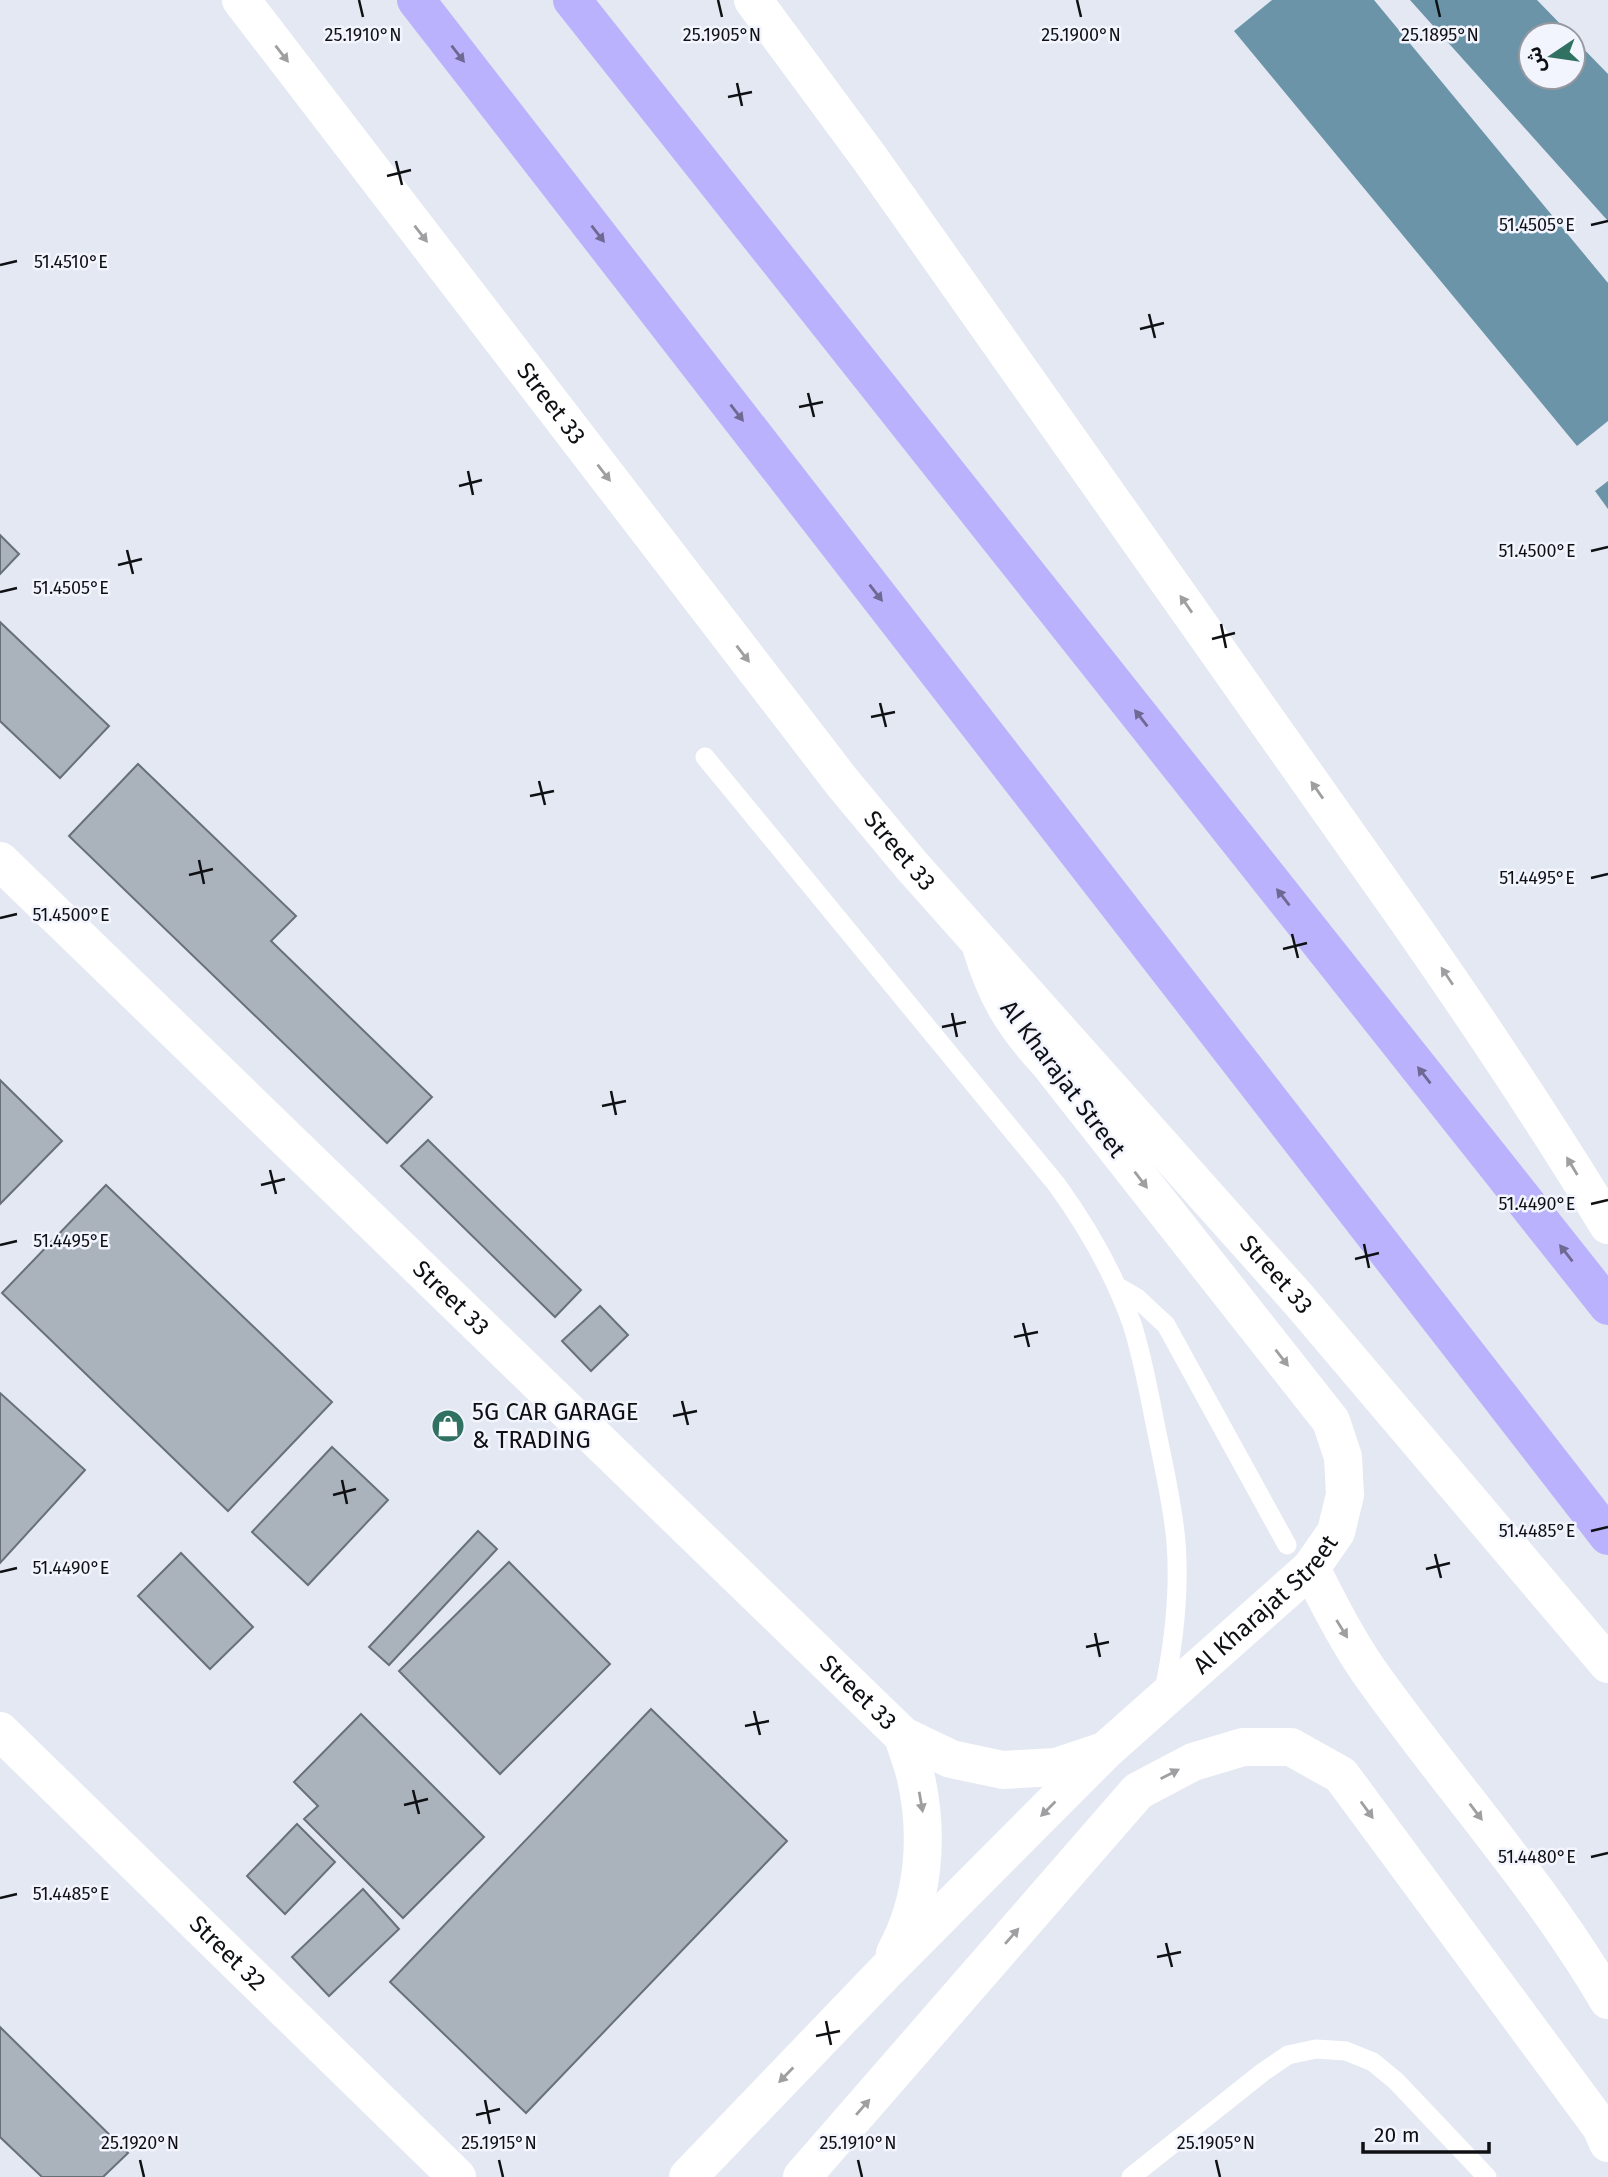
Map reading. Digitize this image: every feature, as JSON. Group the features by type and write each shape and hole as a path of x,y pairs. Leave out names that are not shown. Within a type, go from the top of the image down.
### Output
{"highway":[{"path":"416,0 1608,1536"},
{"path":"572,0 1608,1307"}],"street":[{"name":"Street 33","path":"241,0 842,782 912,866 1299,1300 1608,1664"},
{"path":"753,0 871,160 1402,910 1563,1150 1608,1224"},
{"name":"Street 33","path":"0,861 902,1736 951,1759 1003,1770 1056,1767 1106,1751"},
{"name":"Al Kharajat Street","path":"688,2177 884,1973 1106,1751 1162,1699 1299,1557 1336,1532 1345,1495 1343,1457 1331,1421 1025,1037 1005,1008 980,943"},
{"path":"1299,1557 1367,1669 1551,1912 1608,2000"},
{"name":"Street 32","path":"0,1731 457,2177"},
{"name":"Street 33","path":"884,1973 904,1937 916,1898 923,1857 923,1816 916,1775 902,1736"},
{"path":"802,2177 1138,1791 1193,1762 1243,1747 1291,1747 1341,1774 1601,2127 1608,2143"}],"lane":[{"path":"705,757 1057,1185 1080,1217 1118,1287 1143,1363 1171,1502 1176,1542 1175,1621 1162,1699"},
{"path":"1118,1287 1137,1298 1166,1325 1299,1557"},
{"path":"1131,2177 1263,2071 1288,2055 1316,2049 1346,2051 1373,2062 1396,2081 1487,2177"}],"water":[{"path":"1272,0 1374,0 1608,283 1608,421 1577,446 1234,31"},
{"path":"1410,0 1537,0 1557,21 1517,21 1517,91 1587,91 1587,52 1608,74 1608,221"},
{"path":"1608,481 1608,509 1595,491"}],"building":[{"path":"0,535 19,554 0,574"},
{"path":"0,622 109,726 60,778 0,721"},
{"path":"138,764 296,916 271,941 432,1097 387,1143 69,836"},
{"path":"0,1080 62,1141 0,1204"},
{"path":"428,1140 581,1290 555,1317 401,1166"},
{"path":"106,1185 332,1402 228,1511 2,1293"},
{"path":"600,1306 628,1335 591,1371 562,1341"},
{"path":"0,1393 85,1470 0,1563"},
{"path":"332,1447 388,1500 308,1585 252,1532"},
{"path":"478,1531 497,1549 389,1665 369,1647"},
{"path":"181,1553 253,1627 210,1669 138,1596"},
{"path":"509,1562 610,1664 500,1774 399,1671"},
{"path":"651,1709 787,1841 526,2113 390,1982"},
{"path":"361,1714 484,1837 403,1918 304,1819 318,1806 294,1782"},
{"path":"297,1824 335,1862 285,1914 247,1876"},
{"path":"363,1889 399,1929 329,1996 292,1957"},
{"path":"0,2027 128,2153 103,2177 42,2177 0,2137"}],"place":[{"name":"5G CAR GARAGE & TRADING","path":"448,1426"}]}
